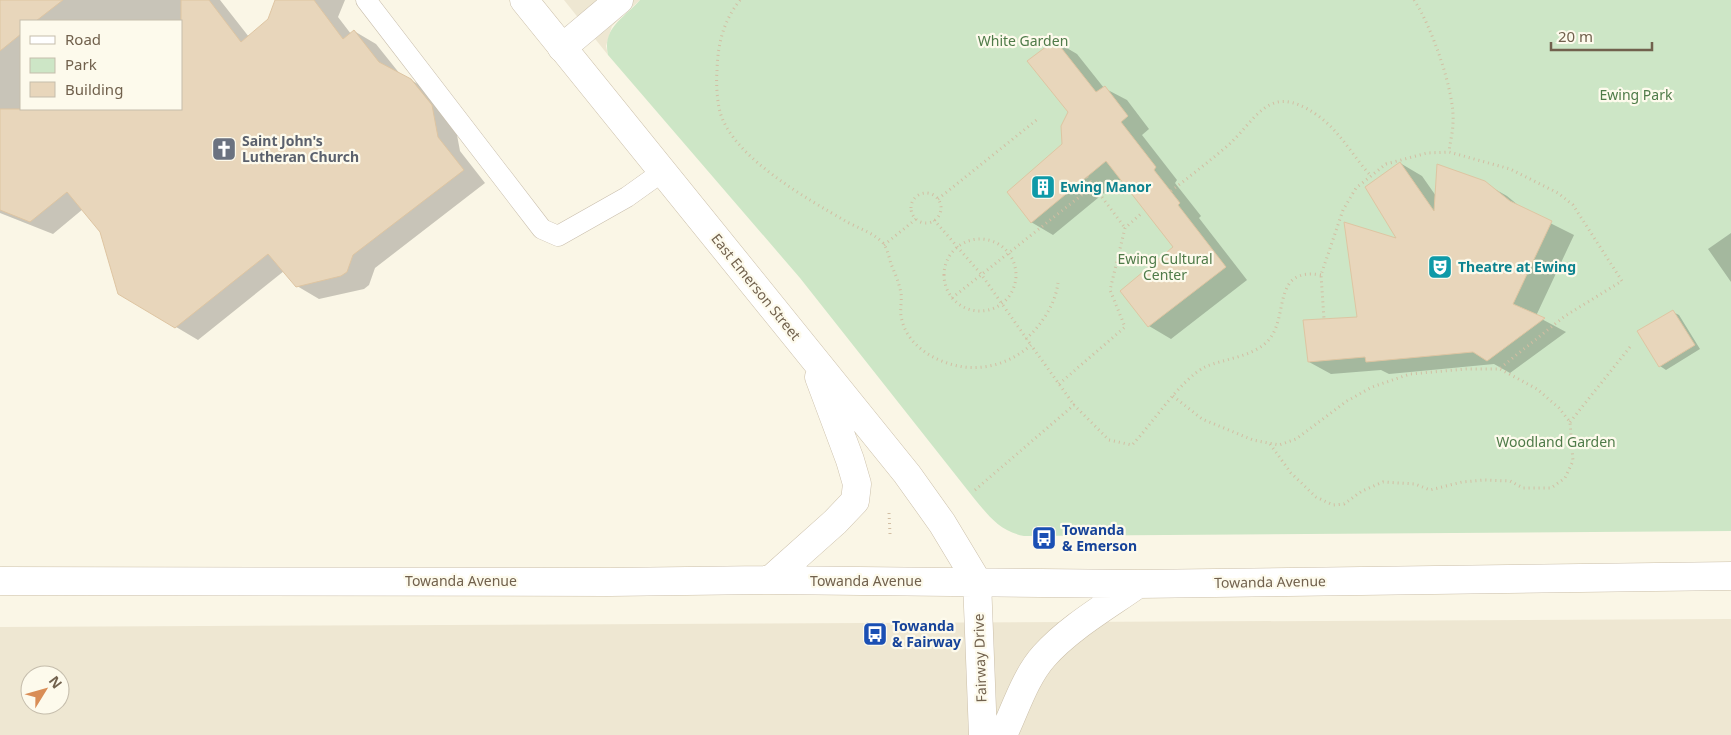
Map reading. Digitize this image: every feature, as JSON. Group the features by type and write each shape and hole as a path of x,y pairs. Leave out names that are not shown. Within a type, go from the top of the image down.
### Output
{"main road":[{"name":"East Emerson Street","path":"524,0 907,474 942,523 977,581"},
{"path":"562,48 619,0"},
{"path":"770,580 835,522 855,501 857,484 850,460 809,352"},
{"name":"Towanda Avenue","path":"0,581 610,582 770,580 1138,584 1731,576"},
{"name":"Fairway Drive","path":"977,581 983,735"},
{"path":"1003,735 1030,677 1043,657 1069,634 1138,584"}],"lane":[{"path":"366,0 542,229 558,236 626,197 662,172"}],"path":[{"path":"740,0 731,11 720,36 718,50 717,78 720,113 732,136 751,157 786,183 848,223 871,233 884,245 901,292 901,316 910,339 929,355 947,364 967,367 990,366 998,365 1031,346"},
{"path":"1414,0 1432,32 1449,95 1454,120 1449,152"},
{"path":"1171,191 1226,147 1254,115 1270,104 1288,100 1319,116 1338,134 1370,175"},
{"path":"938,199 1039,118"},
{"path":"1324,319 1321,275 1343,210 1356,188 1370,175 1386,164 1427,153 1449,152 1510,169 1558,193 1573,205 1622,281 1565,316 1499,369"},
{"path":"1087,177 1125,228"},
{"path":"952,298 1093,186"},
{"path":"930,193 938,199 941,208 934,220 926,222 916,219 911,211 916,197 930,193"},
{"path":"1059,384 1126,326 1110,290 1125,228 1143,212"},
{"path":"884,245 916,219"},
{"path":"934,220 981,274 1074,405 1110,440 1132,445 1189,378 1206,367 1227,362 1258,348 1271,337 1286,287 1300,276 1309,273 1321,275"},
{"path":"975,239 984,239 1002,246 1009,252 1016,270 1017,280 1014,289 1003,304 984,312 974,312 964,308 952,298 944,284 944,274 950,254 958,246 975,239"},
{"path":"1026,339 1044,320 1055,297 1058,283"},
{"path":"1570,422 1630,346"},
{"path":"1173,396 1202,419 1253,440 1279,445 1296,439 1347,401 1372,387 1410,374 1466,369 1499,369 1537,389 1559,408 1570,422 1573,461 1564,478 1551,488 1523,488 1510,481 1484,480 1462,482 1430,490 1415,484 1383,482 1362,491 1344,504 1333,505 1316,497 1291,473 1270,444"},
{"path":"975,490 1074,405"},
{"path":"889,513 895,509"},
{"path":"884,511 889,513"},
{"path":"889,513 890,534"}],"shaded area":[{"path":"564,0 640,0 612,26 606,46 608,55"},
{"path":"1731,619 1731,735 0,735 0,627"}],"green space":[{"name":"Ewing Cultural Center","path":"640,0 1731,0 1731,531 1024,536 1015,534 1001,526 984,510 800,278 608,55 607,46 611,30"}],"building":[{"path":"0,0 63,0 37,20 20,20 20,35 0,51"},
{"name":"Saint John's Lutheran Church","path":"181,0 209,0 241,42 268,19 275,0 314,0 343,39 354,30 379,62 411,79 432,105 438,137 464,170 353,255 347,272 341,276 296,287 268,254 175,328 118,294 100,232 67,192 30,222 0,210 0,109 182,110"},
{"name":"Ewing Manor","path":"1055,40 1096,92 1105,86 1128,116 1121,122 1156,167 1154,170 1180,203 1178,205 1226,267 1148,327 1120,291 1173,247 1106,161 1031,223 1007,192 1062,144 1061,126 1068,112 1027,61"},
{"name":"Theatre at Ewing","path":"1400,162 1434,211 1437,164 1485,181 1510,201 1552,221 1513,304 1545,318 1487,361 1473,352 1366,362 1365,357 1308,362 1303,320 1357,317 1344,222 1396,238 1365,187"},
{"path":"1673,310 1695,345 1659,367 1637,331"}],"place":[{"name":"Saint John's Lutheran Church","path":"224,149"},
{"name":"Ewing Manor","path":"1043,187"},
{"name":"Theatre at Ewing","path":"1440,267"},
{"name":"Towanda & Emerson","path":"1044,538"},
{"name":"Towanda & Fairway","path":"875,634"}],"park label":[{"name":"White Garden","path":"1023,41"},
{"name":"Ewing Park","path":"1636,95"},
{"name":"Woodland Garden","path":"1556,442"}]}
